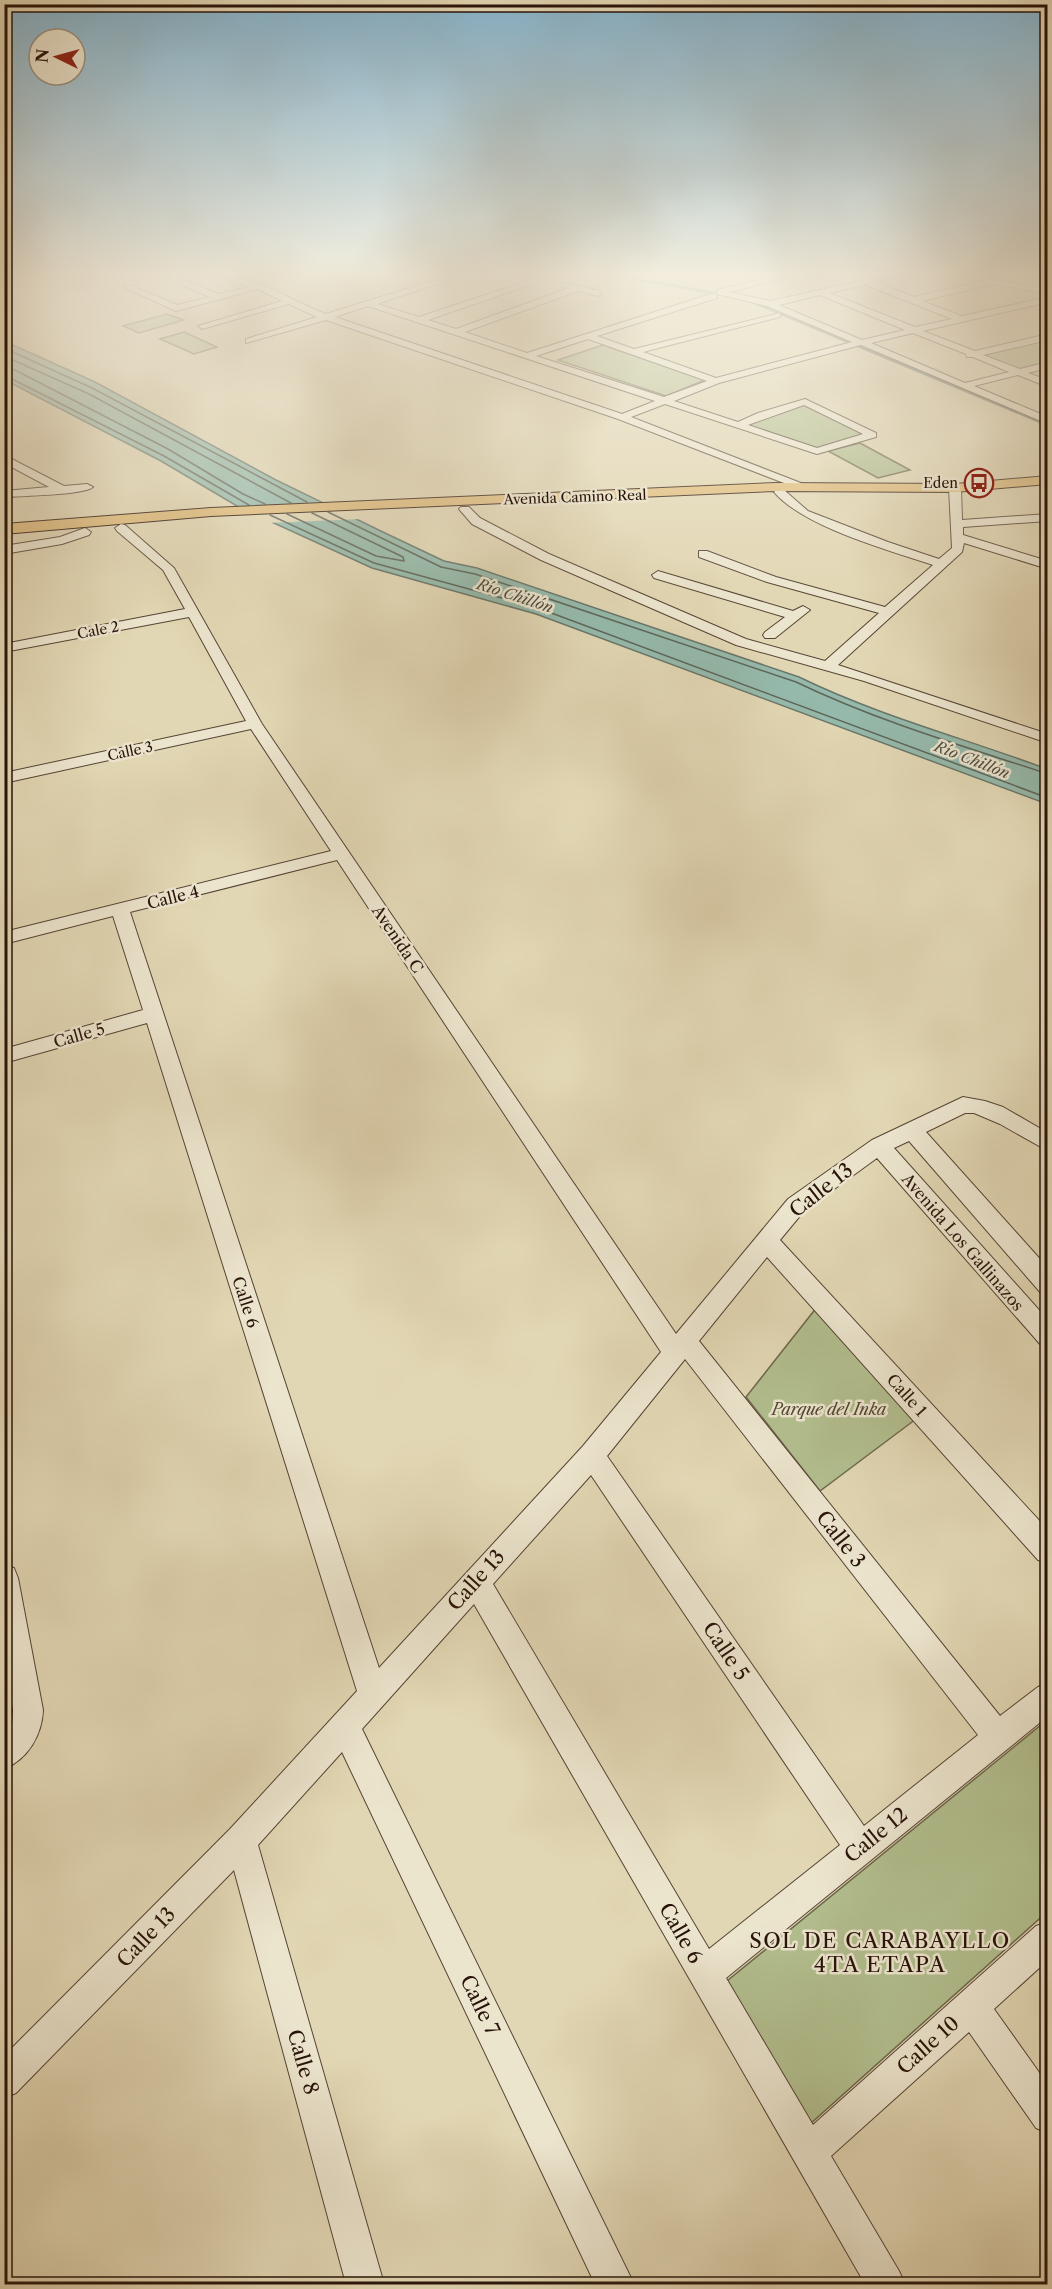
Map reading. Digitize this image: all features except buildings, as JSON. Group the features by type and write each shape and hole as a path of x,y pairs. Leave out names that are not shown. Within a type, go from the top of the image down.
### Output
{"main road":[{"name":"Avenida Camino Real","path":"212,516 780,492 898,492 1047,480"},
{"name":"Avenida Camino Real","path":"457,506 565,498 802,487 938,489"},
{"path":"4,537 85,532 212,516"},
{"path":"4,529 212,516"}],"street":[{"path":"524,384 622,417 802,487"},
{"path":"609,384 668,405 680,406 818,451 872,435 805,402 762,415 739,425"},
{"path":"622,417 668,405 710,384"},
{"path":"680,406 737,384"},
{"path":"958,384 1047,421"},
{"path":"963,386 971,384"},
{"path":"639,424 649,419"},
{"path":"4,458 64,490"},
{"path":"4,494 87,487"},
{"path":"828,666 958,549 955,488"},
{"path":"780,492 804,513 884,545 941,564"},
{"path":"457,506 476,521 545,557 741,642 828,666 1047,739"},
{"path":"957,531 1044,519"},
{"name":"Avenida C","path":"121,528 168,568 255,724 341,854 680,1347"},
{"path":"957,531 1047,565"},
{"path":"4,550 62,540 85,532"},
{"path":"704,554 736,568 888,612"},
{"path":"658,575 795,616"},
{"path":"770,635 821,594"},
{"name":"Cale 2","path":"4,648 192,612"},
{"name":"Calle 3","path":"4,778 255,724"},
{"name":"Calle 4","path":"4,938 341,854"},
{"name":"Calle 6","path":"120,910 373,1694"},
{"name":"Calle 5","path":"4,1056 153,1014"},
{"name":"Calle 13","path":"4,2081 241,1840 592,1455 796,1205 879,1146 963,1105 986,1108 1047,1143"},
{"path":"911,1129 1047,1286"},
{"name":"Avenida Los Gallinazos","path":"879,1146 1047,1337"},
{"name":"Calle 1","path":"767,1241 1047,1550"},
{"name":"Calle 3","path":"680,1347 998,1737"},
{"name":"Calle 5","path":"592,1455 860,1848"},
{"path":"4,1578 28,1710 28,1724 20,1740 4,1754"},
{"name":"Calle 6","path":"476,1581 886,2284"},
{"name":"Calle 12","path":"705,1974 1047,1696"},
{"name":"Calle 7","path":"345,1726 615,2284"},
{"name":"Calle 8","path":"241,1840 365,2284"},
{"name":"Calle 10","path":"809,2152 1047,1938"},
{"path":"971,2006 1047,2116"}],"green space":[{"path":"629,384 696,384 666,396"},
{"path":"805,404 865,435 817,448 745,425"},
{"path":"860,443 910,470 878,478 828,451"},
{"name":"Parque del Inka","path":"817,1307 916,1419 820,1491 746,1397"},
{"path":"1047,1720 1047,1912 810,2124 727,1981"}],"water":[{"name":"Río Chillón","path":"12,384 98,384 276,480 444,561 477,568 799,677 891,715 1047,769 1047,804 536,614 372,568 237,506 161,461"}],"pier":[{"path":"344,510 361,519 267,523 250,515"}],"waterway":[{"path":"949,384 1048,425"}],"place":[{"name":"Eden","path":"979,483"}],"district":[{"name":"SOL DE CARABAYLLO 4TA ETAPA","path":"880,1953"}]}
